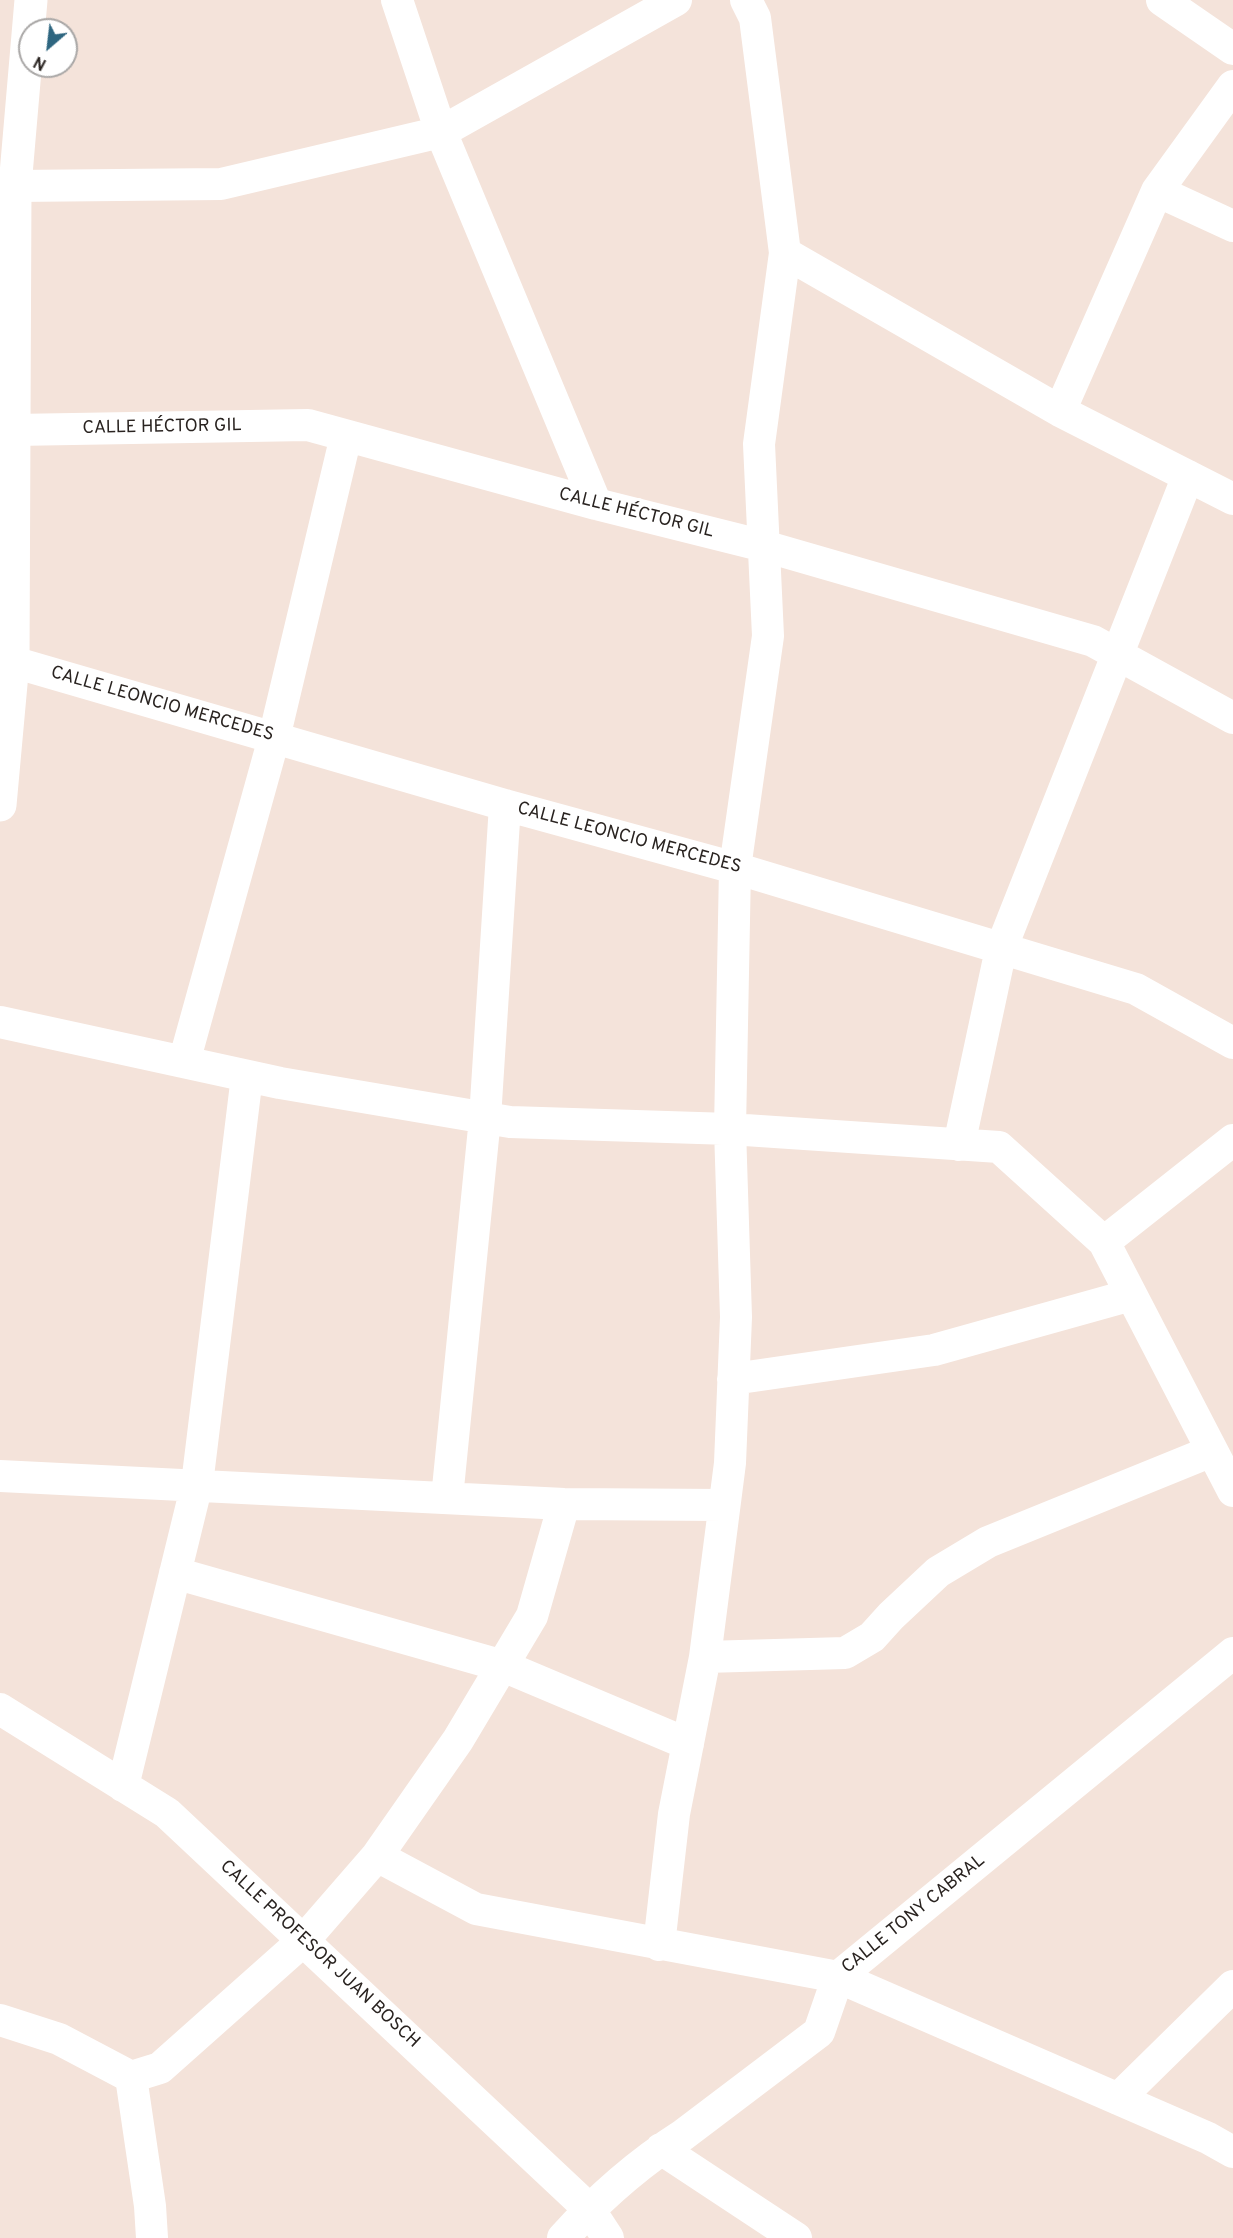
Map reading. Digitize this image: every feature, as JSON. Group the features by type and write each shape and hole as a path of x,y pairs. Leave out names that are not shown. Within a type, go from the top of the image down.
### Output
{"street":[{"path":"0,805 13,662 15,186 31,0"},
{"path":"397,0 441,132 596,504"},
{"path":"15,186 221,184 441,132 676,0"},
{"path":"659,1945 674,1814 705,1657 730,1463 736,1317 730,1129 735,868 768,636 759,444 785,253 755,18 746,0"},
{"path":"1162,0 1233,49"},
{"path":"1060,411 1157,192 1233,86"},
{"path":"1157,192 1233,226"},
{"path":"785,253 1060,411 1233,499"},
{"name":"CALLE HÉCTOR GIL","path":"14,430 308,425 596,504 764,546 1093,641 1233,718"},
{"path":"184,1062 274,738 346,436"},
{"path":"959,1145 1001,949 1188,476"},
{"name":"CALLE LEONCIO MERCEDES","path":"13,662 505,805 735,868 1136,989 1233,1043"},
{"path":"447,1498 485,1118 505,805"},
{"path":"0,1022 247,1076 510,1122 730,1129 999,1147 1104,1242 1233,1491"},
{"path":"123,1786 197,1484 247,1076"},
{"path":"1104,1242 1233,1140"},
{"path":"733,1379 934,1350 1131,1295"},
{"path":"705,1657 845,1653 872,1637 938,1572 988,1542 1212,1451"},
{"path":"0,1476 564,1504 724,1505"},
{"path":"0,2020 59,2039 131,2077 160,2068 304,1940 377,1856 458,1740 503,1666 532,1616 564,1504"},
{"path":"175,1573 503,1666 688,1744"},
{"name":"CALLE TONY CABRAL","path":"564,2238 590,2209 660,2149 692,2128 819,2032 838,1977 1233,1653"},
{"name":"CALLE PROFESOR JUAN BOSCH","path":"0,1709 167,1813 590,2209 608,2238"},
{"path":"377,1856 476,1909 838,1977 1208,2138 1233,2152"},
{"path":"1118,2099 1233,1986"},
{"path":"131,2077 150,2206 152,2238"},
{"path":"660,2149 796,2238"}]}
